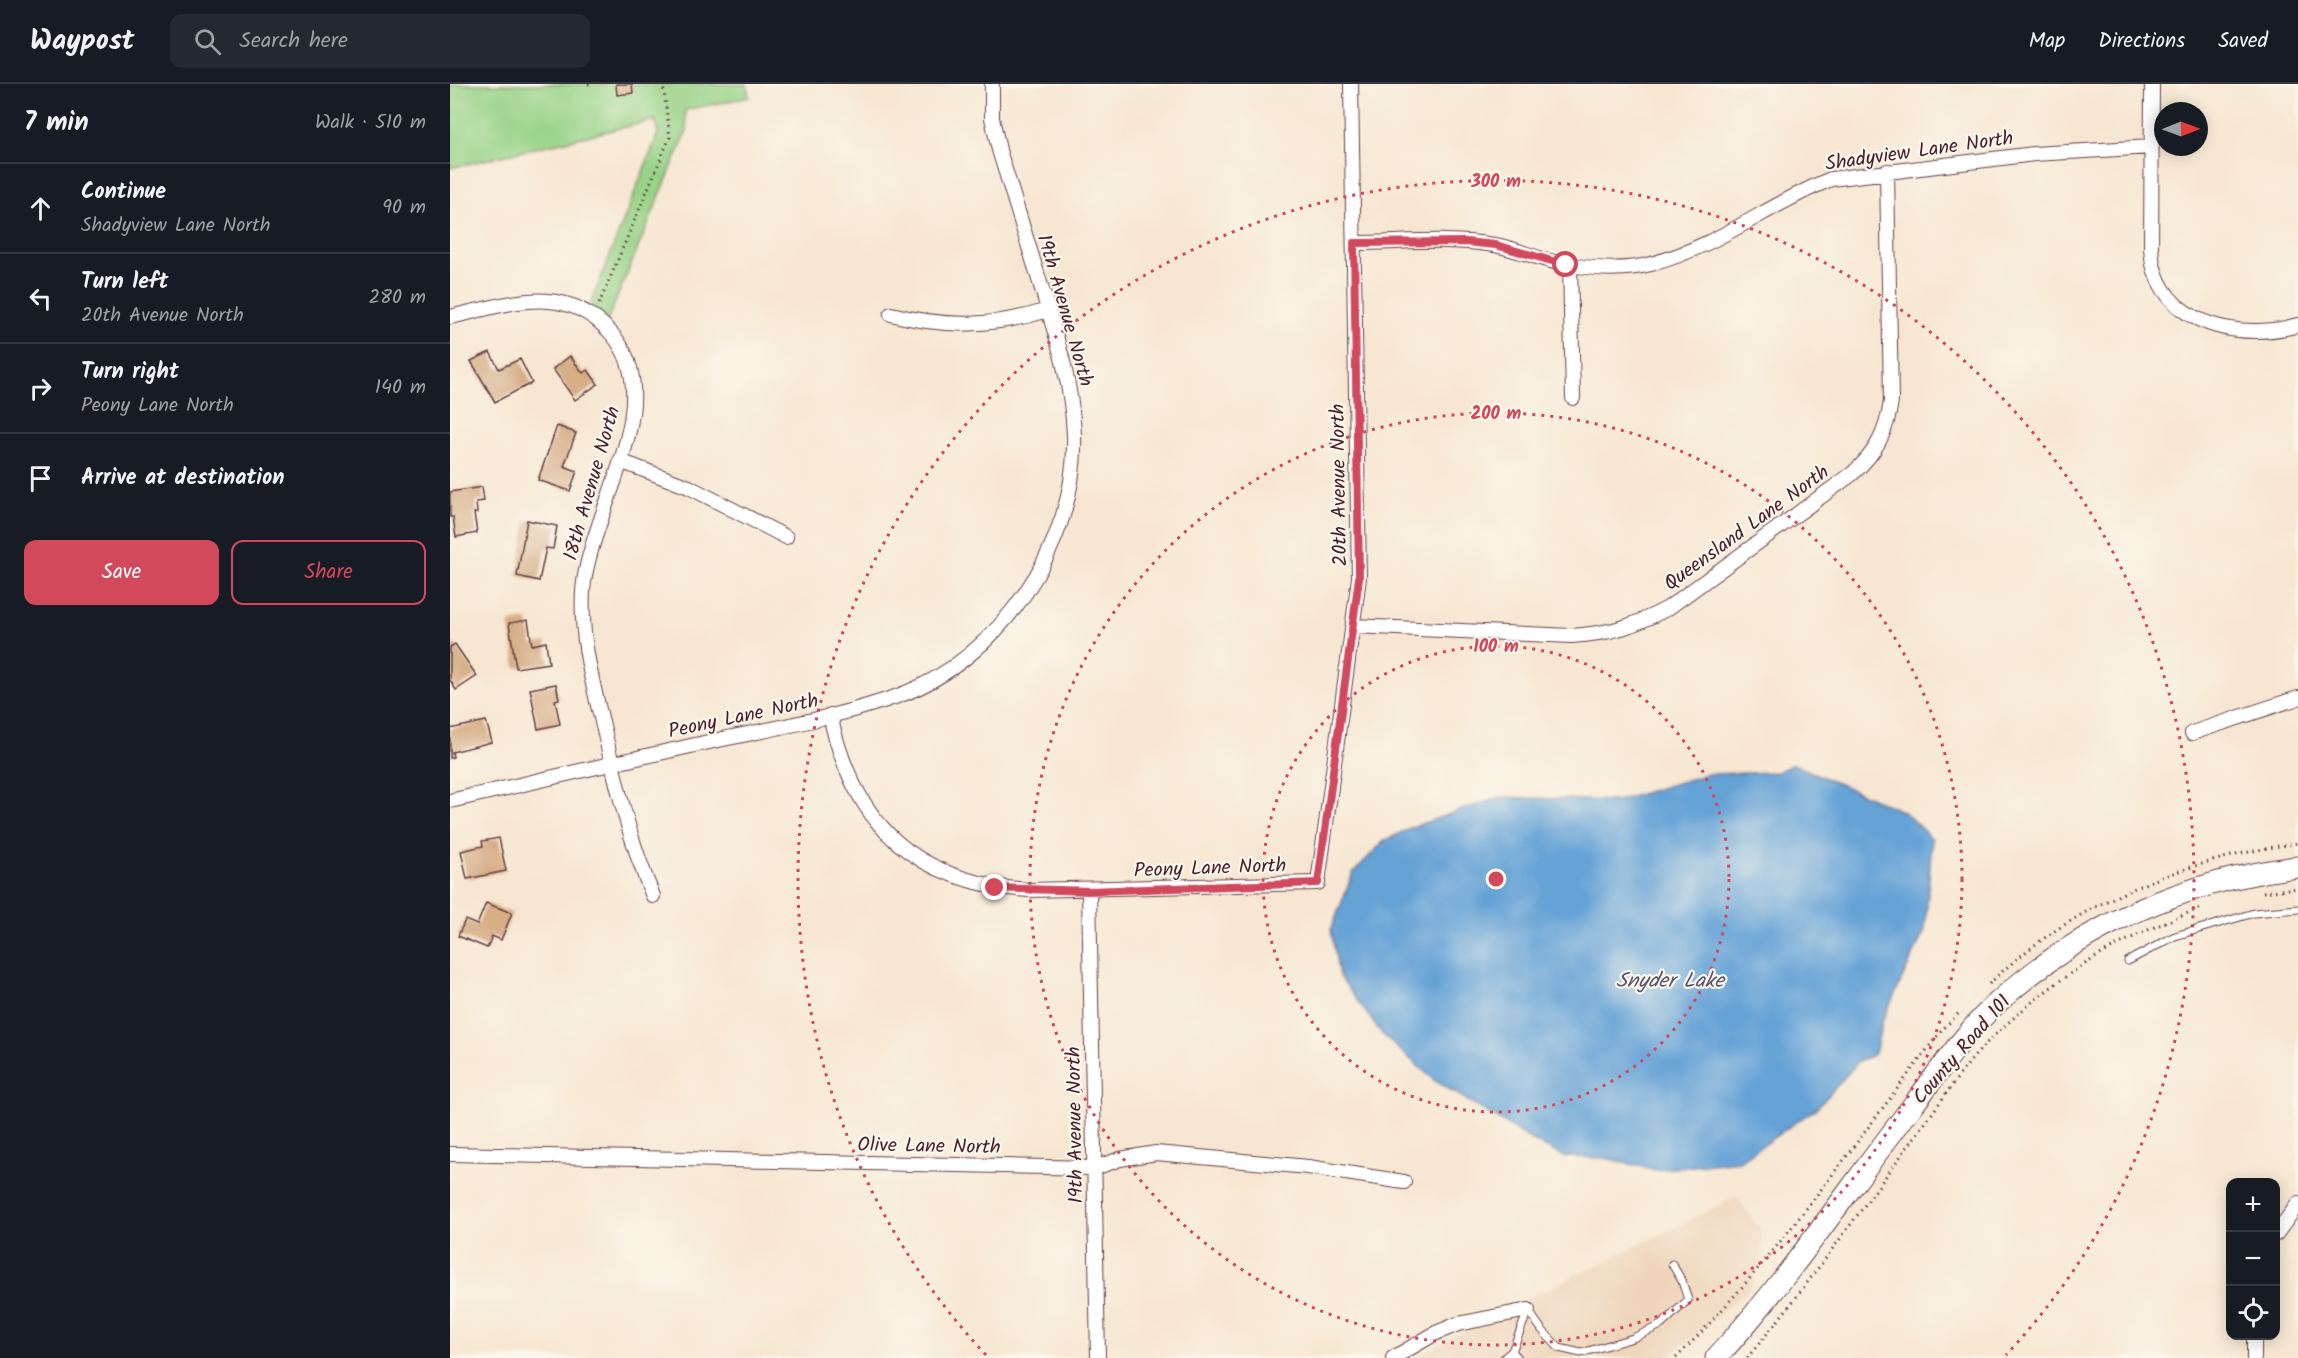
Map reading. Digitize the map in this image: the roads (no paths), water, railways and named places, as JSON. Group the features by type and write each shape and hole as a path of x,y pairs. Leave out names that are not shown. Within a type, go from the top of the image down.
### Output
{"main road":[{"name":"County Road 101","path":"1716,1358 1750,1320 1809,1246 1959,1046 1996,1004 2035,971 2076,942 2115,921 2174,895 2216,881 2298,867"}],"street":[{"name":"19th Avenue North","path":"830,715 900,695 937,676 971,652 1002,623 1027,591 1048,554 1063,514 1074,454 1070,391 999,150 992,118 992,84"},
{"name":"20th Avenue North","path":"1318,883 1359,578 1351,84"},
{"path":"2152,84 2151,248 2155,272 2177,304 2194,318 2212,326 2265,331 2298,325"},
{"name":"Shadyview Lane North","path":"1354,243 1465,242 1496,245 1570,265 1607,268 1648,265 1688,253 1725,236 1810,188 1831,179 2034,154 2152,147"},
{"name":"Queensland Lane North","path":"1353,626 1571,636 1605,634 1638,624 1668,608 1852,474 1868,460 1880,443 1888,423 1891,400 1887,171"},
{"path":"1570,265 1573,398"},
{"name":"18th Avenue North","path":"450,317 522,301 545,299 567,303 594,316 620,343 635,386 632,420 588,558 583,591 583,625 587,659 612,763 639,864 653,896"},
{"path":"891,314 922,322 958,326 994,324 1048,310"},
{"path":"620,460 689,487 786,537"},
{"path":"2192,733 2298,698"},
{"name":"Peony Lane North","path":"450,801 830,715 844,766 858,797 878,824 903,848 961,880 995,888 1089,891 1318,883"},
{"name":"19th Avenue North","path":"1089,891 1098,1358"},
{"name":"Olive Lane North","path":"450,1154 1095,1168 1120,1159 1156,1153 1308,1167 1404,1182"},
{"path":"2277,1232 2298,1204"},
{"path":"1393,1358 1436,1333 1458,1324 1528,1310"},
{"path":"2254,1340 2254,1358"}],"lane":[{"path":"2128,961 2175,936 2254,914 2298,909"},
{"path":"1528,1310 1559,1348 1581,1353 1633,1338 1661,1325 1688,1300 1682,1281 1672,1264"},
{"path":"1504,1358 1512,1351 1528,1310"},
{"path":"1512,1351 1518,1358"}],"water":[{"name":"Snyder Lake","path":"1793,764 1904,812 1932,839 1925,930 1882,1022 1875,1054 1859,1061 1818,1107 1740,1161 1656,1170 1605,1158 1565,1157 1535,1142 1434,1080 1382,1034 1339,976 1331,930 1353,873 1384,841 1412,827 1500,797 1617,801 1707,774 1777,772"}]}
